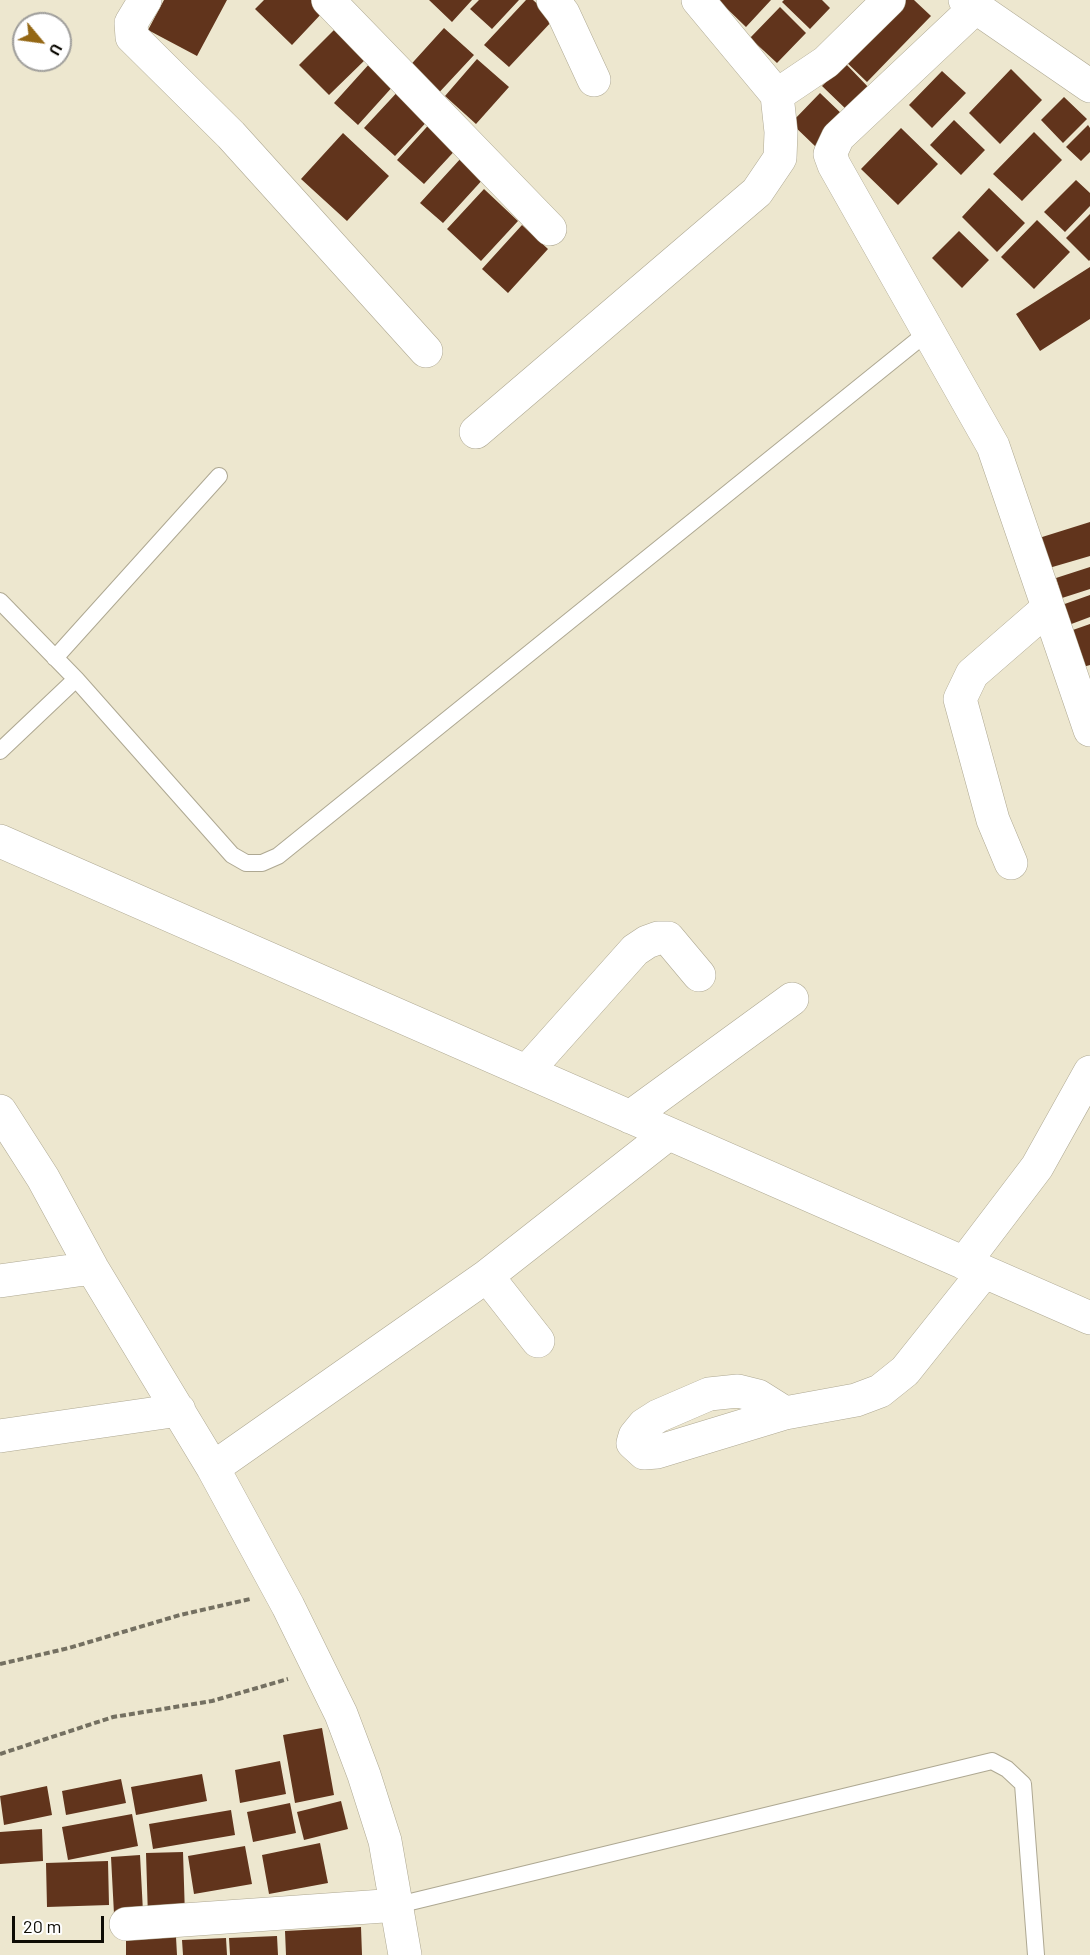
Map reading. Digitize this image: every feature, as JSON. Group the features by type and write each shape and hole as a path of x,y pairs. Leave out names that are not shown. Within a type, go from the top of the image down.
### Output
{"street":[{"path":"145,0 131,23 132,37 231,135 426,351"},
{"path":"328,0 550,229"},
{"path":"553,0 563,13 594,80"},
{"path":"476,432 758,192 780,158 781,132 777,95 698,0"},
{"path":"777,95 826,62 889,0"},
{"path":"1090,86 979,5 838,137 830,154 834,165 993,446 1090,730"},
{"path":"1011,863 993,820 960,699 972,674 1048,608"},
{"path":"0,841 1090,1318"},
{"path":"527,1071 635,950 646,942 668,938 699,975"},
{"path":"630,1117 792,999"},
{"path":"785,1413 856,1400 880,1391 905,1371 1037,1167 1090,1072"},
{"path":"0,1111 43,1178 92,1268 213,1468 280,1592 341,1714 385,1841 405,1955"},
{"path":"213,1468 487,1276 668,1134"},
{"path":"0,1281 92,1268"},
{"path":"487,1276 538,1341"},
{"path":"0,1436 179,1410"},
{"path":"126,1924 398,1905"}],"lane":[{"path":"0,601 76,679 232,855 246,863 262,863 278,856 929,331"},
{"path":"55,658 219,476"},
{"path":"0,751 76,679"},
{"path":"398,1905 992,1761 1007,1769 1023,1784 1036,1955"}],"path":[{"path":"0,1664 69,1648 180,1615 280,1592"},
{"path":"0,1754 113,1717 212,1701 268,1687 317,1668"}],"building":[{"path":"164,0 227,0 197,56 148,30"},
{"path":"264,0 311,0 323,12 292,45 255,9"},
{"path":"429,0 472,0 452,22"},
{"path":"479,0 519,0 492,29 470,9"},
{"path":"526,0 533,0 554,19 509,67 484,45"},
{"path":"718,0 771,0 746,27"},
{"path":"784,0 822,0 830,8 810,29 782,2"},
{"path":"896,0 914,0 931,16 867,82 841,57"},
{"path":"780,7 806,33 777,63 750,38"},
{"path":"337,27 367,58 329,95 299,65"},
{"path":"444,28 474,55 434,98 405,71"},
{"path":"477,59 509,87 476,124 445,96"},
{"path":"371,62 395,84 358,125 334,103"},
{"path":"845,63 871,90 849,112 822,86"},
{"path":"1011,69 1042,100 1000,144 969,113"},
{"path":"942,71 966,93 932,128 909,105"},
{"path":"402,87 433,115 395,156 364,128"},
{"path":"820,93 845,117 816,147 791,123"},
{"path":"1064,97 1087,119 1063,143 1041,120"},
{"path":"434,119 461,144 424,184 397,160"},
{"path":"954,120 985,150 961,175 930,145"},
{"path":"1088,125 1090,152 1081,161 1066,147"},
{"path":"901,128 938,164 898,205 861,169"},
{"path":"1034,132 1062,160 1022,201 993,174"},
{"path":"343,133 389,176 347,221 301,179"},
{"path":"462,157 485,177 443,223 420,203"},
{"path":"1076,180 1090,193 1090,206 1065,232 1044,212"},
{"path":"989,188 1025,223 997,252 962,217"},
{"path":"484,189 518,221 481,261 447,229"},
{"path":"1090,214 1090,260 1089,261 1066,238"},
{"path":"1037,220 1070,252 1034,289 1001,257"},
{"path":"522,225 548,249 508,293 482,269"},
{"path":"959,231 989,260 962,288 932,258"},
{"path":"1090,267 1090,319 1040,351 1016,314"},
{"path":"1090,522 1090,556 1049,568 1039,538"},
{"path":"1090,567 1090,589 1062,598 1056,578"},
{"path":"1090,595 1090,617 1066,626 1059,606"},
{"path":"1090,624 1090,665 1083,667 1070,631"},
{"path":"322,1728 334,1795 295,1803 283,1735"},
{"path":"280,1761 286,1794 240,1803 235,1770"},
{"path":"202,1774 207,1801 136,1815 131,1787"},
{"path":"121,1779 126,1803 66,1815 62,1791"},
{"path":"47,1786 52,1815 4,1825 0,1796"},
{"path":"341,1801 348,1829 304,1840 297,1812"},
{"path":"290,1803 296,1833 253,1842 247,1812"},
{"path":"231,1810 235,1835 153,1849 149,1824"},
{"path":"132,1814 138,1846 68,1860 62,1827"},
{"path":"42,1829 43,1861 0,1864 0,1832"},
{"path":"320,1843 328,1883 269,1894 262,1855"},
{"path":"245,1846 252,1884 194,1894 188,1856"},
{"path":"183,1852 185,1916 148,1917 146,1853"},
{"path":"140,1855 143,1912 114,1914 111,1857"},
{"path":"108,1861 109,1905 47,1907 46,1863"},
{"path":"361,1927 362,1955 286,1955 285,1931"},
{"path":"277,1936 278,1955 230,1955 229,1938"},
{"path":"176,1937 177,1955 126,1955 126,1939"},
{"path":"226,1938 227,1955 183,1955 182,1940"}]}
